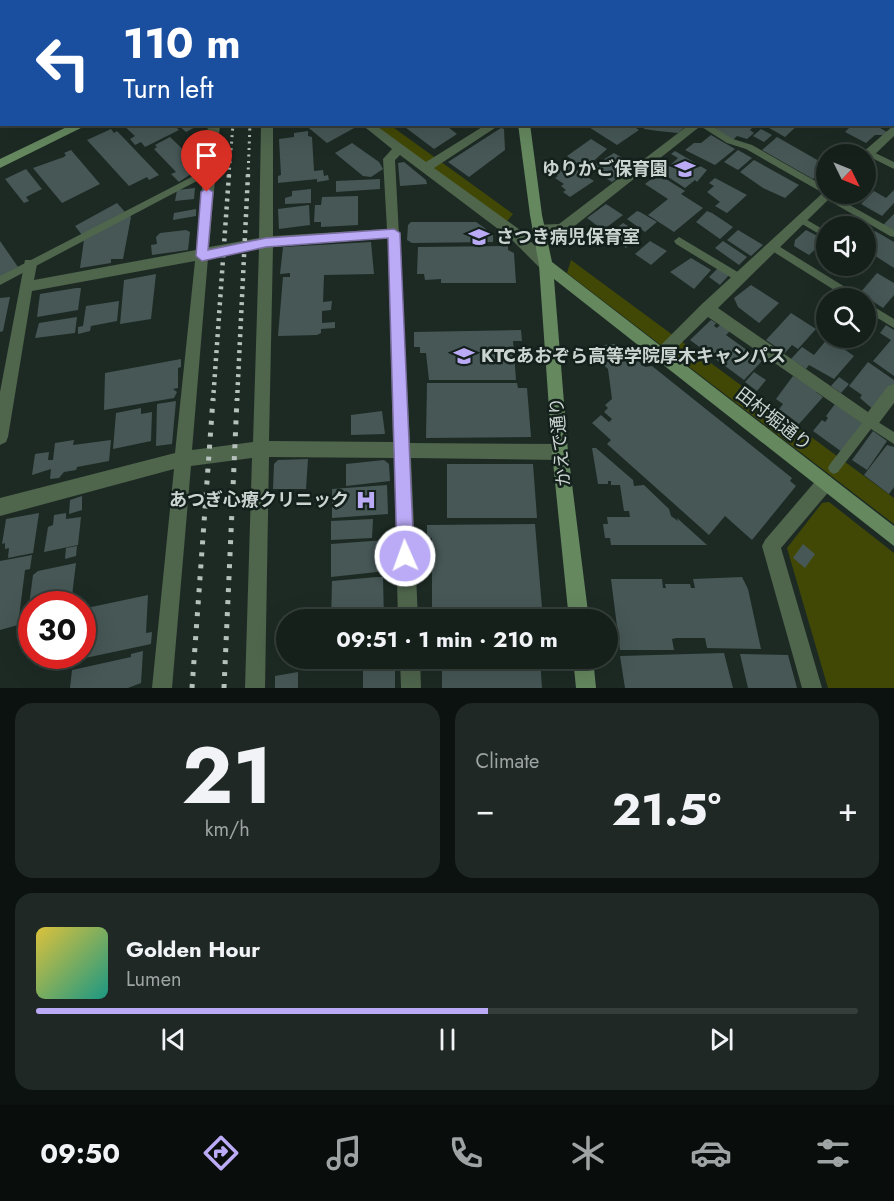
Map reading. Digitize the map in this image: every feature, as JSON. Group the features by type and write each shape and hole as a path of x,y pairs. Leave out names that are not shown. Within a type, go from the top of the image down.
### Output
{"street":[{"path":"0,164 80,126"},
{"path":"162,688 214,126"},
{"path":"255,688 267,126"},
{"path":"369,126 515,234 546,265"},
{"path":"424,169 493,126"},
{"name":"かえで通り","path":"524,126 546,265 560,452 578,609"},
{"path":"539,228 561,229 697,126"},
{"path":"876,146 894,129"},
{"path":"399,150 389,159 394,233 408,609"},
{"path":"659,355 816,203"},
{"path":"26,287 202,256 266,242 394,233"},
{"path":"0,437 30,264"},
{"name":"田村堀通り","path":"546,265 659,355 829,476 894,537"},
{"path":"706,309 870,422 894,391"},
{"path":"0,507 182,459 260,449 560,452"},
{"path":"812,688 771,546 829,476"},
{"path":"410,669 411,688"},
{"path":"584,669 586,688"}],"lane":[{"path":"704,126 730,141 749,147 816,187"},
{"path":"876,158 894,166"},
{"path":"0,281 209,171"},
{"path":"844,204 893,234"},
{"path":"800,219 816,229"},
{"path":"679,241 738,277"},
{"path":"772,246 838,288"},
{"path":"876,312 894,324"},
{"path":"829,476 870,422 894,439"}],"green space":[{"path":"372,126 391,126 513,214 504,225"},
{"path":"571,260 894,498 894,524 567,273"},
{"path":"829,502 894,553 894,688 828,688 787,548 822,503"}],"building":[{"path":"124,126 175,126 179,130 145,147 141,142 135,145 130,139 135,136"},
{"path":"179,126 197,126 186,132"},
{"path":"306,126 356,127 327,143"},
{"path":"404,126 447,126 457,134 434,149"},
{"path":"587,126 633,126 639,130 617,145"},
{"path":"643,126 684,126 684,128 678,133 644,129"},
{"path":"718,126 749,126 754,133 747,139 737,136 733,140 714,129"},
{"path":"766,126 797,126 785,137"},
{"path":"851,126 876,126 887,132 883,135 875,135 866,143 845,132"},
{"path":"501,128 504,129 505,150 469,177 448,162"},
{"path":"111,129 114,133 117,131 159,175 149,180 147,177 129,186 87,140"},
{"path":"761,129 772,135 764,142 753,136"},
{"path":"308,131 308,136 312,137 314,171 323,170 324,176 328,175 329,180 278,183 278,176 281,175 279,139 294,137 294,133"},
{"path":"711,135 735,149 715,165 685,150 694,143 701,143"},
{"path":"170,137 201,167 179,182 171,174 176,172 154,149 157,147 155,145"},
{"path":"777,137 816,159 816,176 813,179 762,150"},
{"path":"591,139 607,149 589,165 582,167 567,156"},
{"path":"352,143 379,162 383,169 371,177 363,176 335,153"},
{"path":"71,150 100,184 62,203 33,168 64,157 66,155 64,153"},
{"path":"738,150 752,158 738,170 724,162"},
{"path":"675,151 707,170 697,182 695,180 685,188 662,173 678,158 671,154"},
{"path":"614,153 634,165 612,182 590,168"},
{"path":"754,160 799,185 785,198 763,188 740,172"},
{"path":"404,162 426,180 427,184 400,186 398,163"},
{"path":"564,162 594,181 570,197 563,192 566,190 561,186 564,184 555,178 558,176 553,172"},
{"path":"26,169 42,189 26,197 29,201 24,203 5,179"},
{"path":"658,174 685,191 681,194 703,208 674,232 648,215 668,199 645,184"},
{"path":"715,178 747,195 727,213 715,206 720,202 707,192 714,186 709,183"},
{"path":"380,179 380,189 336,192 336,181"},
{"path":"195,188 194,199 175,201 177,190"},
{"path":"311,189 311,203 285,204 285,198 292,196 292,191"},
{"path":"894,190 894,203 882,216 861,204 876,204 876,192 886,198"},
{"path":"358,196 358,225 321,227 321,222 314,222 315,205 321,205 322,197"},
{"path":"117,203 125,212 82,235 75,226"},
{"path":"606,204 623,215 603,230 587,218"},
{"path":"309,205 310,225 279,229 278,209"},
{"path":"196,209 196,216 173,220 174,213"},
{"path":"637,211 657,222 645,232 627,219"},
{"path":"707,211 733,227 720,239 696,222"},
{"path":"894,214 894,231 883,225"},
{"path":"129,215 131,217 123,259 111,259 111,263 80,268 84,240"},
{"path":"411,222 476,222 486,229 485,234 493,235 493,242 412,243 407,240 408,225"},
{"path":"623,223 640,233 626,248 608,235"},
{"path":"186,230 190,232 188,250 152,255 151,245 157,244 156,237 160,233"},
{"path":"738,230 763,245 751,256 727,240"},
{"path":"806,230 816,235 816,248 809,255 794,246 795,240"},
{"path":"876,232 894,242 894,268 876,256"},
{"path":"0,241 18,267 0,277"},
{"path":"650,241 667,251 651,265 635,254"},
{"path":"723,241 747,257 739,265 715,248"},
{"path":"371,242 374,274 324,275 323,302 332,301 331,310 322,311 322,323 335,322 335,328 321,329 321,333 317,335 278,336 283,277 290,277 290,273 280,274 283,247"},
{"path":"508,246 508,250 514,253 516,283 441,283 441,279 425,280 424,274 417,274 418,247"},
{"path":"691,258 711,270 694,289 670,272"},
{"path":"718,268 729,275 720,285 709,277"},
{"path":"156,274 151,319 120,324 124,280"},
{"path":"876,274 894,283 894,295 883,308 876,303 876,288 864,288"},
{"path":"751,285 779,303 759,323 738,307 734,298"},
{"path":"81,288 78,310 37,317 40,294"},
{"path":"10,297 3,331 0,332 0,298"},
{"path":"119,301 117,321 91,326 90,331 78,334 78,327 83,326 86,306"},
{"path":"791,313 816,329 798,349 792,345 785,353 766,340"},
{"path":"77,317 75,333 35,338 39,323"},
{"path":"711,320 716,323 714,326 717,328 721,324 730,331 726,335 762,361 744,380 690,340"},
{"path":"886,325 894,330 894,376 873,361 891,340 880,333"},
{"path":"521,330 522,341 513,341 516,380 429,380 426,353 420,353 420,347 414,347 414,332"},
{"path":"615,344 623,347 645,367 652,366 792,478 790,481 796,486 752,540 725,516 709,535 607,444 611,440 592,423 601,415 609,422 612,419 604,412 608,408 605,405 612,399 608,369 599,361 598,354 604,345"},
{"path":"802,347 814,355 820,348 842,348 854,356 834,379 809,365 806,369 791,359"},
{"path":"181,359 181,367 178,368 178,388 173,389 177,392 174,398 104,410 105,373"},
{"path":"868,362 894,380 894,386 875,411 860,398 862,395 849,386"},
{"path":"754,372 766,380 757,391 745,382"},
{"path":"793,376 817,390 816,392 823,397 799,424 779,409 783,404 776,399"},
{"path":"839,377 849,384 841,393 831,386"},
{"path":"427,383 517,383 518,388 527,388 531,437 426,438"},
{"path":"176,401 172,444 156,446 157,404"},
{"path":"835,404 863,424 842,452 813,431 822,420 825,422 828,418 826,416"},
{"path":"141,408 141,414 152,412 151,441 113,449 116,413"},
{"path":"382,411 385,434 351,435 351,415"},
{"path":"873,431 887,441 867,470 852,460"},
{"path":"74,440 73,445 111,440 109,461 77,467 76,470 64,472 59,478 50,479 51,469 32,475 35,454 49,452 48,460 53,460 55,443"},
{"path":"887,445 894,447 894,487 889,494 864,475"},
{"path":"592,448 596,448 633,480 634,486 644,485 669,509 671,516 678,521 677,518 707,545 611,545 610,538 605,538 603,524 608,524 607,517 630,517 629,511 624,511 620,485 611,485 611,481 608,481 608,484 598,484"},
{"path":"308,459 306,489 273,489 274,464 278,460"},
{"path":"384,460 389,464 390,481 346,486 346,464"},
{"path":"447,464 533,464 537,518 447,518"},
{"path":"387,485 388,514 332,518 332,489"},
{"path":"82,496 82,510 69,514 70,500"},
{"path":"39,513 33,553 8,558 9,548 5,549 5,543 2,544 6,519"},
{"path":"66,513 66,519 81,517 78,545 44,552 48,527 53,525 54,515"},
{"path":"373,519 372,538 331,540 331,521"},
{"path":"535,524 542,608 432,609 432,538 427,538 427,525"},
{"path":"385,540 386,571 331,577 331,544"},
{"path":"803,544 815,554 805,568 793,558"},
{"path":"77,546 76,556 65,559 66,548"},
{"path":"32,555 30,569 25,570 22,591 18,591 18,625 0,630 0,561"},
{"path":"76,563 73,591 31,591 33,575 38,571"},
{"path":"383,577 384,609 331,609 332,581"},
{"path":"742,577 748,589 761,649 707,648 705,638 676,638 672,639 674,650 620,650 618,609 615,609 611,579 662,579 663,588 666,588 665,584 690,584 691,588 695,588 693,579"},
{"path":"148,595 146,633 152,632 151,644 96,656 96,606"},
{"path":"143,651 141,683 128,688 70,688 72,670 96,669 96,665 131,657 131,654"},
{"path":"724,653 733,688 625,688 620,656"},
{"path":"740,654 788,655 797,688 748,688"},
{"path":"363,669 395,669 395,688 363,688"},
{"path":"442,669 541,669 542,688 442,688"},
{"path":"298,672 298,688 275,688 275,676"}],"railway":[{"path":"229,176 233,126"},
{"path":"248,176 250,126"},
{"path":"213,401 229,174"},
{"path":"237,401 248,174"},
{"path":"192,688 213,399"},
{"path":"224,688 237,399"}],"place":[{"name":"ゆりかご保育園","path":"685,169"},
{"name":"さつき病児保育室","path":"479,237"},
{"name":"KTCあおぞら高等学院厚木キャンパス","path":"464,356"},
{"name":"あつぎ心療クリニック","path":"366,500"}],"route":[{"path":"207,192 202,256 266,242 394,233 405,556"}]}
